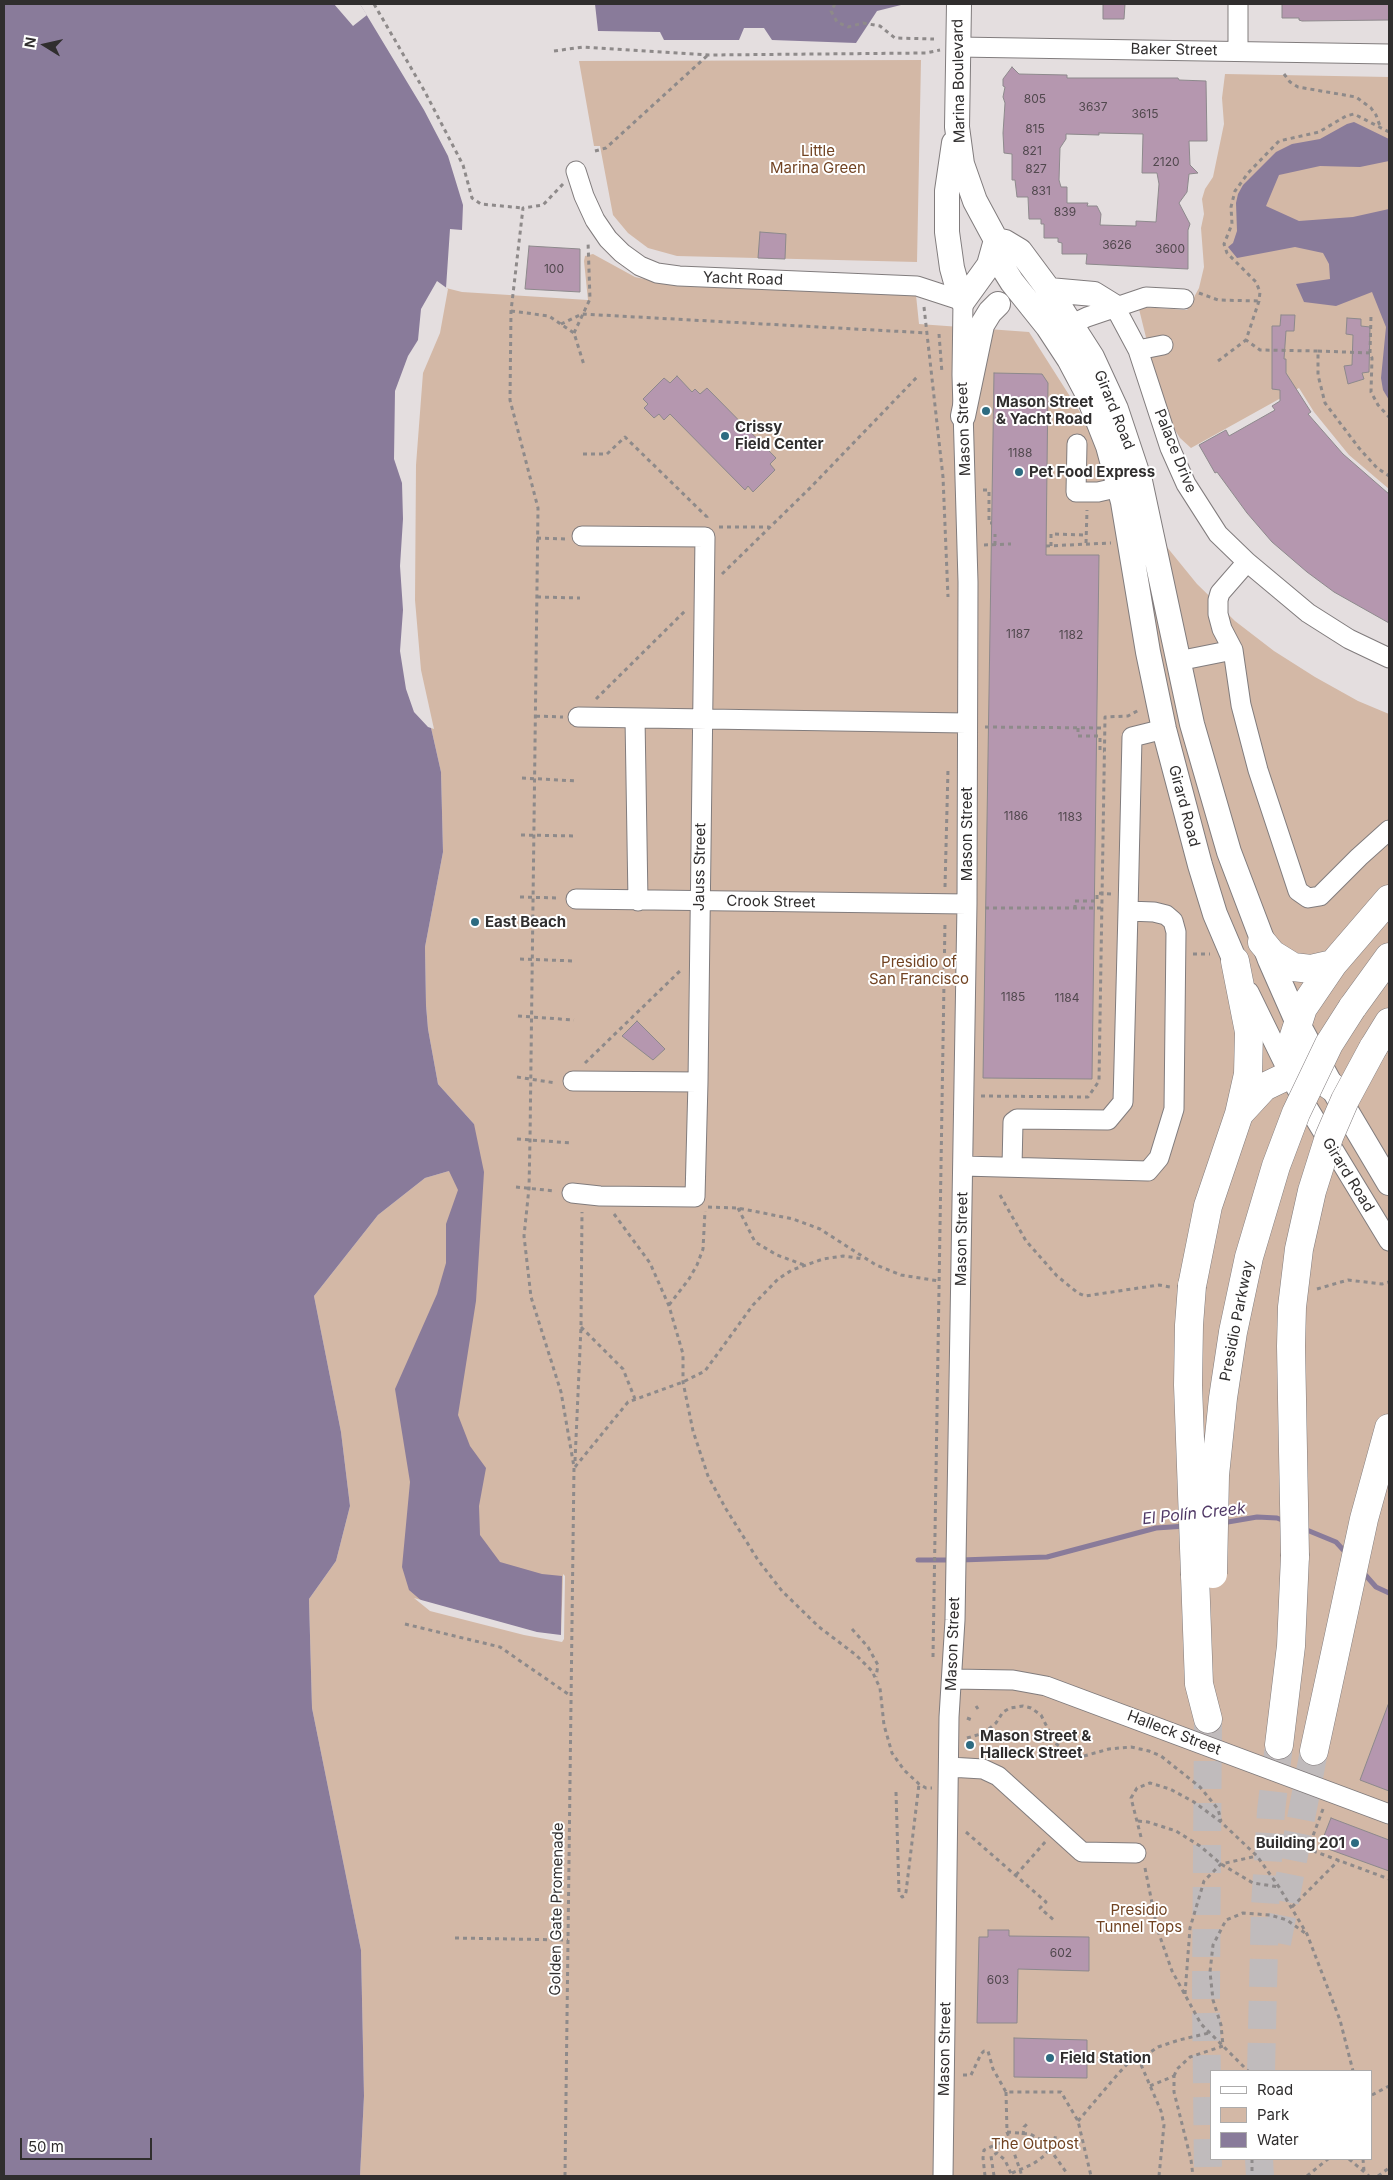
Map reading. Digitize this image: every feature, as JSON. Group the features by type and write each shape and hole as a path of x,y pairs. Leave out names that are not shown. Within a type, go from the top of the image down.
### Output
{"highway":[{"path":"1289,1075 1293,1039 1298,1021 1308,999 1333,964 1389,899"},
{"path":"1262,942 1272,954 1293,967 1311,970 1333,964"},
{"name":"Presidio Parkway","path":"1208,1719 1211,1684 1204,1575 1214,1493 1219,1427 1233,1332 1249,1257 1273,1175 1296,1113 1325,1053 1352,1008 1389,957"},
{"path":"1204,1575 1188,1385 1190,1305 1204,1221 1239,1114 1248,1074 1250,1048 1245,1004 1235,961"},
{"path":"1279,1745 1291,1646 1295,1556 1291,1346 1293,1297 1298,1249 1312,1190 1329,1137 1349,1091 1389,1022"},
{"path":"1239,1114 1264,1088 1289,1075 1304,1074 1319,1078 1332,1087"},
{"path":"1314,1751 1369,1498 1389,1428"}],"main road":[{"name":"Marina Boulevard","path":"959,4 957,127 962,164 968,183 996,240 998,259 1012,282 1039,314 1066,334"},
{"path":"957,127 949,170 947,232 956,286 964,301"},
{"path":"964,301 989,265 996,240 1005,242 1020,251 1049,290 1094,294 1115,307"},
{"name":"Girard Road","path":"1049,290 1108,446 1120,487 1148,652 1164,729 1200,865 1216,914 1235,961"},
{"path":"964,301 1019,307 1039,314"},
{"path":"963,416 982,325 990,312 998,304"},
{"name":"Girard Road","path":"1066,334 1101,374 1132,454 1140,481 1192,724 1229,852 1262,942 1298,1021 1332,1087 1389,1183"}],"street":[{"path":"1238,4 1238,51"},
{"name":"Baker Street","path":"958,47 1389,54"},
{"name":"Yacht Road","path":"576,171 584,196 602,230 622,253 640,266 664,274 679,276 923,287 964,301"},
{"path":"1066,334 1087,317 1146,297 1184,299"},
{"name":"Mason Street","path":"943,2176 949,1767 955,1592 967,904 966,723 968,565 963,416 964,301"},
{"name":"Palace Drive","path":"1115,307 1138,350 1170,448 1186,484 1218,534 1247,562 1290,598 1328,626 1389,658"},
{"path":"1138,350 1163,345"},
{"path":"1077,444 1076,492 1098,492 1120,487"},
{"path":"576,538 705,537"},
{"name":"Jauss Street","path":"585,1195 695,1197 705,537"},
{"path":"1247,562 1224,588 1218,600 1219,622 1232,650 1239,697 1258,770 1298,891 1308,898 1320,896 1389,830"},
{"path":"1178,661 1232,650"},
{"path":"578,717 702,721 966,723"},
{"path":"635,718 638,901"},
{"path":"1012,1167 1013,1122 1017,1118 1108,1120 1123,1102 1132,737 1164,729"},
{"name":"Crook Street","path":"576,899 967,904"},
{"path":"963,1166 1148,1170 1159,1158 1174,1109 1176,932 1173,921 1166,915 1154,912 1128,911"},
{"name":"Girard Road","path":"1235,961 1289,1075 1389,1241"},
{"path":"568,1082 698,1082"},
{"name":"Halleck Street","path":"952,1679 1013,1680 1046,1686 1389,1814"},
{"path":"949,1767 983,1769 998,1776 1082,1852 1141,1854"}],"path":[{"path":"374,4 425,92 463,165 472,198 481,204 522,208 543,205 576,171"},
{"path":"835,4 831,11 838,22 848,27 862,23 880,26 895,38 934,40"},
{"path":"554,51 583,47 708,55 926,53 933,51"},
{"path":"595,151 606,148 708,55"},
{"path":"1284,74 1290,82 1298,87 1356,98 1371,108 1380,126"},
{"path":"1218,361 1246,340 1259,301 1260,292 1256,282 1229,256 1224,248 1232,224 1231,207 1233,199 1241,180 1278,141 1319,132 1346,116 1354,114 1389,132"},
{"path":"522,208 511,312 510,400 538,508 530,1140 529,1188 524,1236 531,1297 561,1392 574,1467"},
{"path":"574,333 590,299 587,241 602,230"},
{"path":"923,287 931,374"},
{"path":"1184,299 1191,290 1218,300 1259,301"},
{"path":"511,312 549,316 574,333 584,365"},
{"path":"561,324 582,314 928,333"},
{"path":"1371,316 1371,392 1378,405 1389,417"},
{"path":"939,334 942,373"},
{"path":"1246,340 1260,350 1370,353"},
{"path":"1318,351 1318,375 1325,403 1359,448 1378,468 1389,476"},
{"path":"536,716 578,717 810,487 919,375"},
{"path":"583,454 607,454 625,437 707,517 705,537"},
{"path":"983,490 989,490 989,523 992,524"},
{"path":"1086,527 1086,543"},
{"path":"995,534 993,545 1011,544"},
{"path":"1086,535 1051,534 1048,546 1114,543"},
{"path":"537,538 576,538"},
{"path":"537,597 580,598"},
{"path":"974,1096 1088,1097 1099,1080 1105,717 1128,716 1142,709"},
{"path":"987,727 1105,728"},
{"path":"1078,728 1078,736 1100,736 1100,751 1104,751"},
{"path":"522,778 577,781"},
{"path":"521,835 576,836"},
{"path":"1075,908 1075,902 1097,902 1097,893 1102,893"},
{"path":"520,897 576,899"},
{"path":"987,908 1102,908"},
{"path":"595,1053 699,952"},
{"path":"520,959 575,961"},
{"path":"518,1016 574,1020"},
{"path":"518,1077 568,1082"},
{"path":"517,1139 572,1144"},
{"path":"516,1187 585,1195 650,1264 669,1306 683,1354 683,1382 693,1431 708,1476 758,1560 782,1591 819,1628 864,1663 876,1678 880,1688 884,1725 892,1753 904,1770 919,1784 926,1788 933,1788"},
{"path":"574,1467 585,1195"},
{"path":"1000,1195 1026,1241 1057,1276 1085,1296 1159,1286"},
{"path":"669,1306 689,1279 703,1249 705,1207 738,1208 778,1214 807,1223 832,1236 864,1259 901,1275 939,1281"},
{"path":"738,1208 755,1242 777,1255 805,1265"},
{"path":"574,1467 628,1402 683,1382 705,1371 767,1288 778,1279 805,1265 833,1257 864,1259"},
{"path":"581,1327 624,1369 635,1399"},
{"path":"933,1663 938,1409"},
{"name":"Golden Gate Promenade","path":"565,2176 574,1467"},
{"path":"405,1624 500,1647 571,1696"},
{"path":"852,1629 868,1647 878,1665 876,1678"},
{"path":"967,1738 984,1733 996,1723 1003,1712 1010,1708 1023,1706 1031,1708 1041,1716 1055,1743 1070,1754 1084,1756 1109,1749 1131,1748 1149,1751 1161,1756 1200,1787 1218,1809 1221,1822"},
{"path":"967,1718 972,1720"},
{"path":"1247,2070 1201,2024 1172,1971 1156,1928 1141,1854 1138,1821 1131,1798 1137,1788 1150,1783 1170,1789 1221,1822 1257,1856 1279,1887 1307,1934 1340,2020 1353,2070"},
{"path":"896,1792 899,1892 902,1897 905,1896 906,1892 919,1784"},
{"path":"1324,1807 1308,1848 1389,1879"},
{"path":"1138,1821 1148,1822 1176,1831 1200,1846 1221,1864 1253,1883 1279,1887"},
{"path":"966,1832 1046,1902 1040,1908 1055,1921"},
{"path":"1016,1875 1038,1849"},
{"path":"1185,1994 1188,1941 1193,1911 1204,1881 1221,1864 1257,1856"},
{"path":"1291,1907 1339,1860"},
{"path":"1223,2046 1221,2025 1213,2000 1210,1972 1213,1945 1221,1927 1234,1916 1253,1912 1287,1920 1307,1934"},
{"path":"455,1938 568,1940"},
{"path":"1078,2121 1129,2062 1139,2060 1158,2048 1179,2040 1209,2033"},
{"path":"1193,2176 1191,2160 1174,2092 1174,2076 1177,2069 1190,2057 1223,2046"},
{"path":"963,2076 972,2075 981,2054 984,2051 988,2051 993,2069 1006,2092 1007,2132 1022,2176"},
{"path":"1139,2060 1161,2111 1164,2126 1159,2176"},
{"path":"1150,2086 1174,2076"},
{"path":"1373,2094 1389,2086"},
{"path":"1006,2092 1061,2092 1078,2121 1091,2176"},
{"path":"1023,2135 1024,2127 1029,2122"},
{"path":"1007,2132 1023,2135 1030,2134 1045,2142 1066,2172 1066,2176"},
{"path":"994,2176 991,2163 993,2154 997,2153 1005,2160 1012,2174 1033,2164 1049,2150 1056,2138 1056,2132"},
{"path":"984,2176 984,2150 999,2143 1010,2145"},
{"path":"1252,2160 1252,2176"},
{"path":"1307,2176 1327,2160"},
{"path":"1349,2160 1369,2176"},
{"path":"1363,2160 1364,2171"},
{"path":"1378,2176 1389,2168"}],"green space":[{"name":"Little Marina Green","path":"921,60 917,262 677,256 648,248 628,233 613,215 600,146 594,146 579,61"},
{"path":"1225,74 1389,77 1389,489 1349,455 1314,412 1299,388 1191,448 1180,438 1173,427 1160,394 1139,309 1142,307 1187,310 1199,288 1204,267 1201,228 1204,214 1202,199 1205,189 1213,177 1224,124 1222,98"},
{"name":"Presidio of San Francisco","path":"593,254 635,277 672,285 916,295 919,324 1029,332 1162,541 1197,584 1235,621 1274,651 1358,701 1389,714 1389,2176 360,2176 364,2096 361,1950 312,1708 309,1599 336,1561 350,1506 341,1432 314,1296 378,1215 425,1178 449,1171 474,1124 438,1084 428,1029 426,1005 425,947 443,852 441,772 418,670 412,600 414,465 420,372 446,288 462,292 588,300 585,256"}],"water":[{"path":"4,4 360,4 424,110 448,156 463,205 462,230 450,229 446,288 420,372 414,465 412,600 418,670 441,772 443,852 425,947 426,1005 428,1029 438,1084 474,1124 484,1172 476,1301 458,1415 470,1446 486,1468 479,1506 480,1535 500,1562 542,1574 562,1576 561,1639 430,1608 409,1590 402,1567 410,1482 395,1389 437,1294 446,1263 446,1224 458,1190 449,1171 425,1178 378,1215 314,1296 341,1432 350,1506 336,1561 309,1599 312,1708 361,1950 364,2096 360,2176 4,2176"},
{"path":"595,4 905,4 877,11 856,43 772,40 764,28 744,28 739,40 664,40 660,32 598,31"},
{"path":"1354,122 1389,139 1389,161 1360,167 1320,166 1279,175 1266,206 1299,221 1353,217 1389,209 1389,400 1383,390 1381,378 1386,327 1372,292 1336,306 1304,302 1296,284 1330,279 1329,264 1323,253 1295,247 1237,258 1228,247 1233,243 1237,231 1236,203 1238,194 1243,185 1276,152 1292,144 1320,139"}],"pier":[{"path":"334,4 360,4 367,15 353,26"},
{"path":"437,281 448,289 440,333 423,373 416,465 415,600 421,670 434,729 428,727 414,712 406,689 400,651 403,610 400,566 403,519 402,483 394,459 395,391 408,356 418,340 421,309"},
{"path":"563,1574 565,1576 564,1639 562,1642 524,1635 430,1611 414,1598 537,1632 561,1635"}],"building":[{"path":"1103,4 1125,4 1124,19 1103,19"},
{"path":"1282,4 1389,4 1389,20 1302,21 1299,18 1282,18"},
{"path":"1012,67 1019,74 1067,75 1067,78 1178,78 1179,80 1206,81 1207,141 1189,141 1190,165 1198,173 1189,174 1187,192 1179,203 1190,224 1188,230 1188,269 1086,264 1087,254 1062,254 1062,243 1058,242 1058,238 1044,238 1044,224 1041,224 1041,219 1029,219 1028,197 1017,197 1015,180 1012,180 1012,154 1004,153 1005,103 1003,97 1005,87 1003,86 1003,79","holes":["1066,134 1143,134 1142,173 1157,173 1159,184 1156,222 1136,221 1136,226 1100,225 1101,214 1097,206 1087,206 1088,203 1067,203 1067,187 1061,187 1059,180 1060,148 1066,139"]},
{"path":"760,232 786,234 785,259 758,258"},
{"path":"529,246 580,249 580,292 525,289"},
{"path":"1281,315 1295,315 1294,331 1286,331 1284,359 1286,359 1286,373 1311,412 1308,414 1343,454 1389,494 1389,623 1334,592 1272,542 1247,513 1217,472 1215,473 1199,445 1226,430 1229,436 1275,410 1272,406 1280,401 1280,390 1272,389 1272,326 1280,326"},
{"path":"1347,318 1361,319 1361,326 1370,327 1369,372 1362,373 1364,379 1348,384 1344,366 1352,365 1353,335 1346,334"},
{"path":"994,373 1042,374 1048,383 1046,555 1099,555 1092,1079 983,1078"},
{"name":"Crissy Field Center","path":"677,376 692,392 695,389 700,394 707,388 776,458 770,464 775,470 753,492 748,486 745,490 670,414 664,420 659,414 654,418 644,408 648,404 643,399 664,378 670,383"},
{"path":"637,1021 665,1049 653,1060 622,1036"},
{"path":"1389,1705 1389,1791 1360,1780"},
{"name":"Building 201","path":"1331,1818 1389,1840 1389,1871 1320,1846"},
{"path":"988,1930 1009,1930 1009,1936 1089,1937 1089,1971 1018,1969 1017,2023 977,2023 979,1937 988,1937"},
{"name":"Field Station","path":"1014,2038 1087,2040 1087,2078 1014,2077"}],"waterway":[{"name":"El Polín Creek","path":"1222,1523 1257,1517 1277,1518 1287,1522"},
{"name":"El Polín Creek","path":"961,1560 1047,1557 1156,1528 1186,1526"},
{"name":"El Polín Creek","path":"1302,1528 1336,1542 1347,1554"},
{"name":"El Polín Creek","path":"918,1560 952,1560"},
{"name":"El Polín Creek","path":"1361,1570 1376,1587 1389,1593"}],"tunnel":[{"path":"1208,1719 1206,1993 1208,2176"},
{"path":"1261,2070 1265,1906 1271,1811 1279,1745"},
{"path":"1277,1943 1314,1751"},
{"path":"1259,2160 1260,2176"}],"place":[{"name":"Mason Street & Yacht Road","path":"986,411"},
{"name":"Crissy Field Center","path":"725,436"},
{"name":"Pet Food Express","path":"1019,472"},
{"name":"East Beach","path":"475,922"},
{"name":"Mason Street & Halleck Street","path":"970,1745"},
{"name":"Building 201","path":"1355,1843"},
{"name":"Field Station","path":"1050,2058"}],"park label":[{"name":"Presidio Tunnel Tops","path":"1139,1918"},
{"name":"The Outpost","path":"1035,2144"}]}
